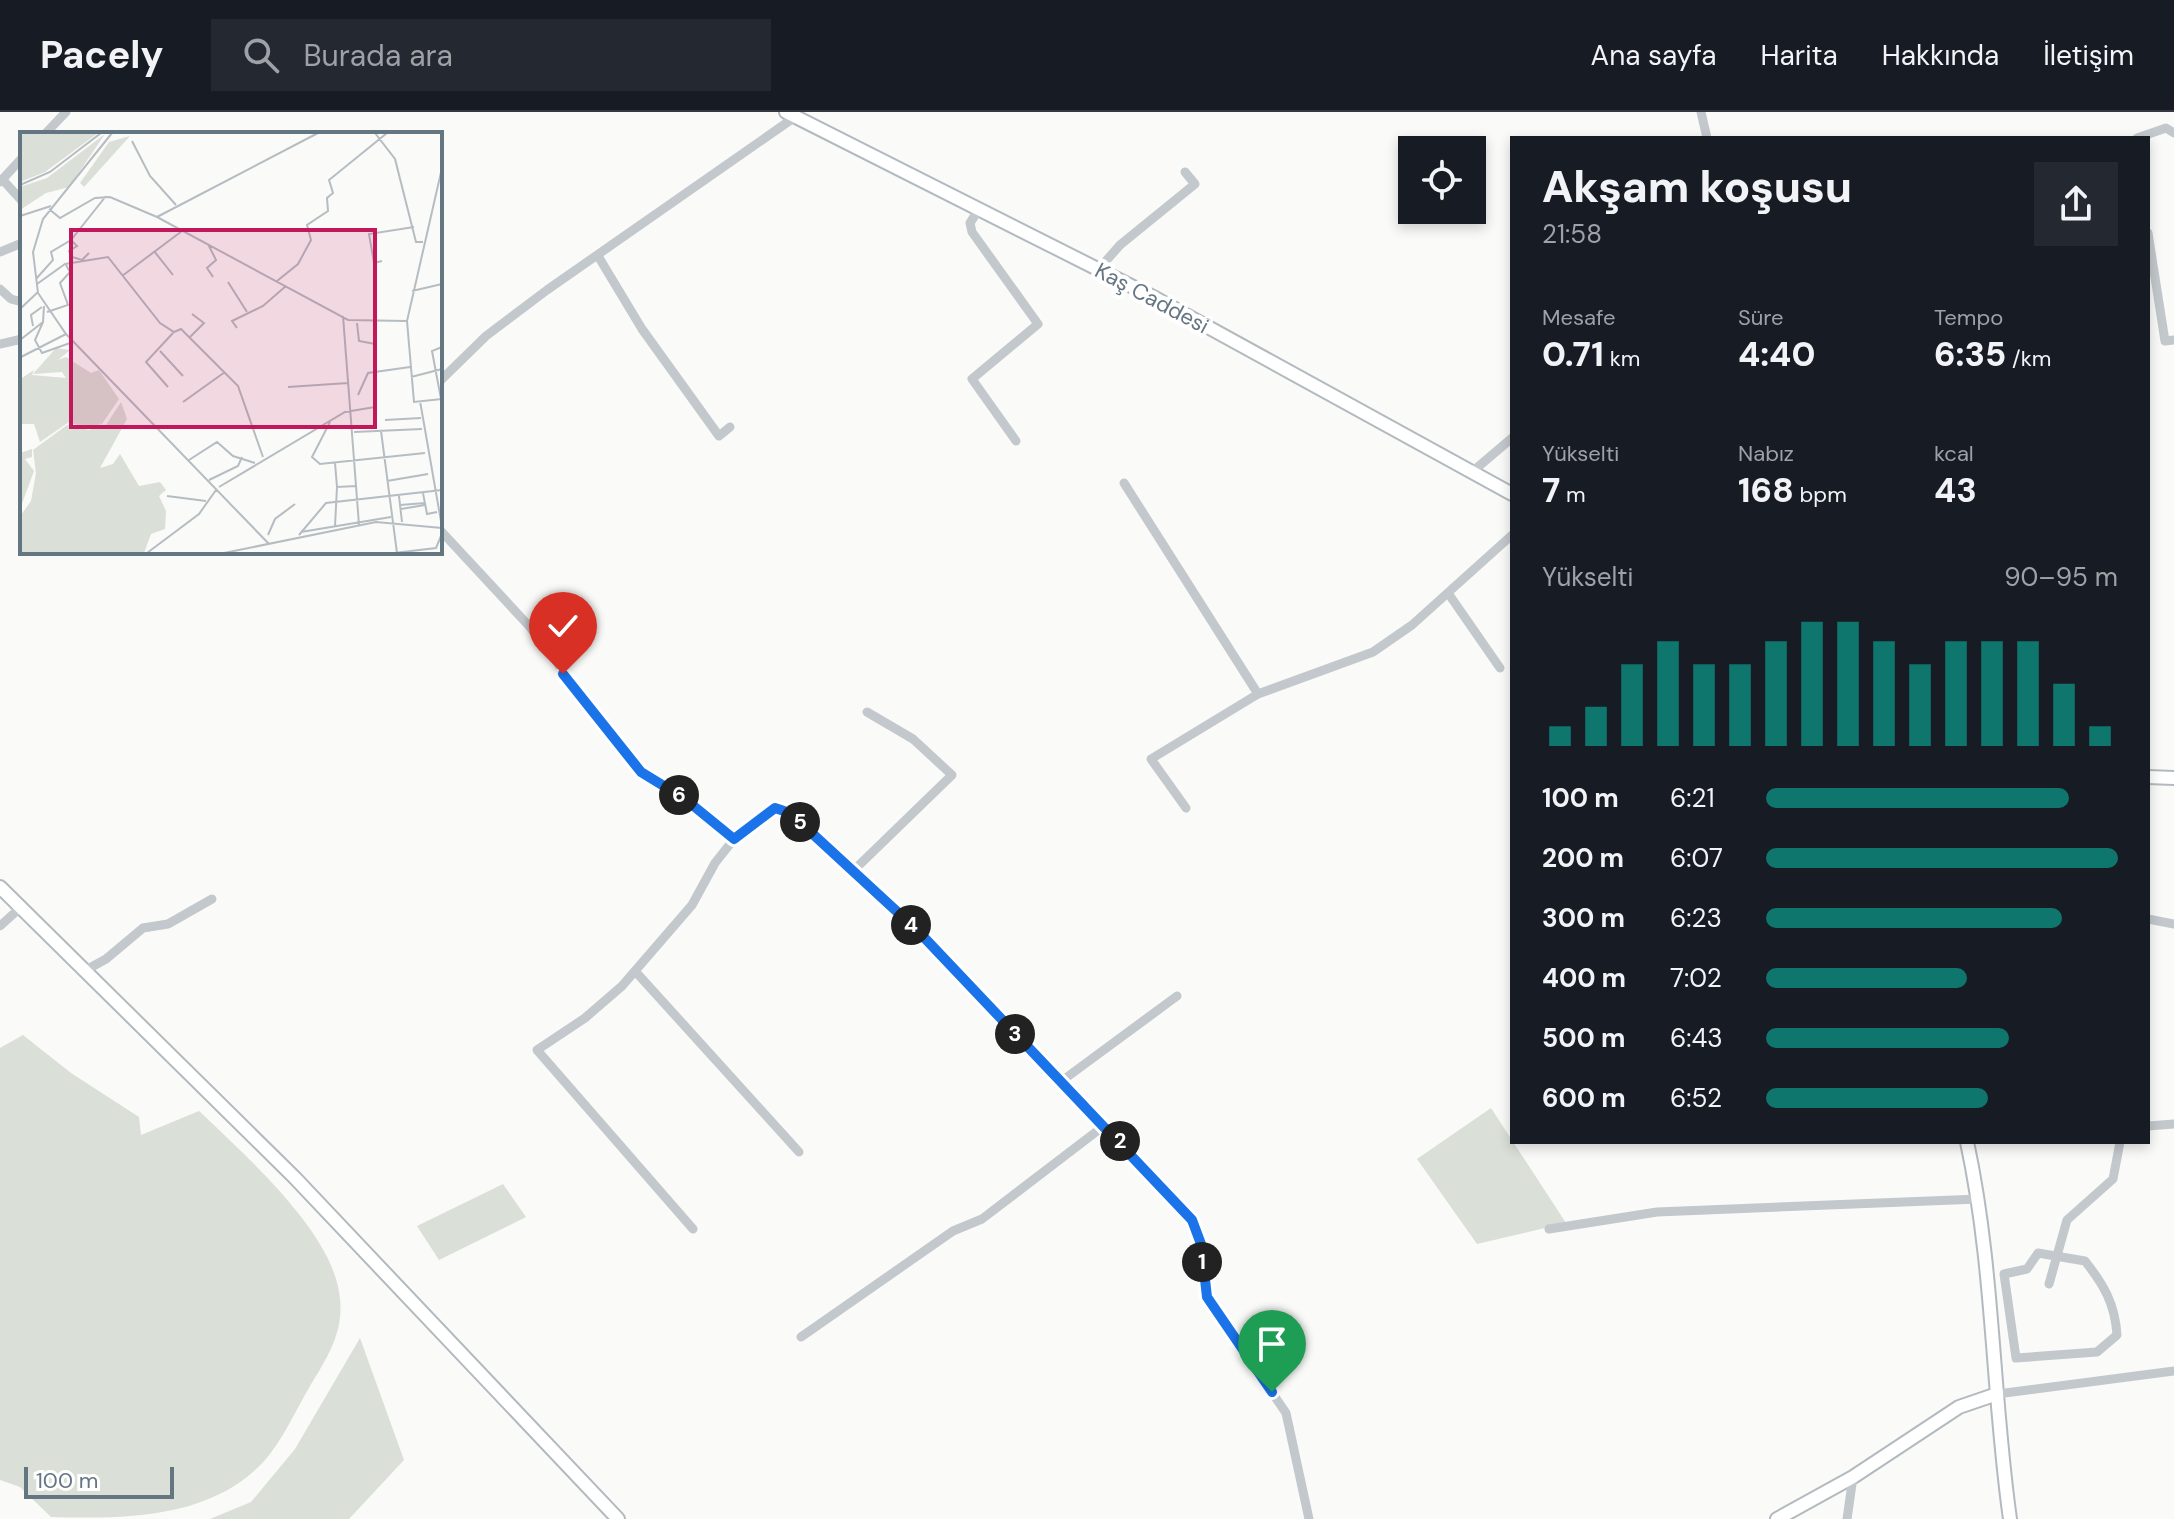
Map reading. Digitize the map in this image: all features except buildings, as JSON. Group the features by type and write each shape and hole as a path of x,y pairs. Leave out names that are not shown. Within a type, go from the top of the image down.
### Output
{"street":[{"path":"47,132 66,112"},
{"path":"1701,112 1707,136"},
{"path":"442,379 486,336 790,114"},
{"name":"Kaş Caddesi","path":"790,114 1098,270 1510,493"},
{"path":"2143,136 2166,128 2174,133"},
{"path":"20,160 2,181 20,199"},
{"path":"1098,270 1120,245 1195,184 1185,172"},
{"path":"979,209 970,223 972,232 1038,324 972,379 1016,441"},
{"path":"0,252 20,244"},
{"path":"2150,246 2165,341 2174,340"},
{"path":"598,256 642,329 719,436 730,427"},
{"path":"0,289 11,299 20,301"},
{"path":"0,344 20,339"},
{"path":"1472,472 1510,440"},
{"path":"1124,483 1258,694"},
{"path":"442,532 530,627 641,772 685,799 734,839"},
{"path":"1186,808 1151,759 1258,694 1373,652 1448,593 1510,537"},
{"path":"1448,593 1500,668"},
{"path":"853,871 952,775 913,739 867,712"},
{"path":"2150,777 2174,778"},
{"path":"693,1229 537,1050 552,1036 585,1018 635,971 692,905 715,863 734,839 775,808 790,813 918,931 1192,1220 1201,1244 1207,1297 1286,1413 1309,1519"},
{"path":"0,887 295,1178 618,1519"},
{"path":"86,970 106,959 143,928 168,924 212,899"},
{"path":"0,926 20,908"},
{"path":"2150,919 2174,924"},
{"path":"635,971 799,1152"},
{"path":"1059,1083 1177,996"},
{"path":"2150,1126 2174,1124"},
{"path":"801,1337 953,1231 982,1219 1105,1125"},
{"path":"1967,1144 1979,1199 1990,1283 2010,1519"},
{"path":"2049,1284 2071,1212 2113,1179 2120,1144"},
{"path":"1549,1229 1657,1212 1979,1199"},
{"path":"2038,1253 2056,1255 2085,1261 2104,1285 2116,1311 2117,1335 2102,1344 2097,1352 2016,1358 2004,1274 2027,1269 2038,1253"},
{"path":"1777,1519 1853,1477 1959,1407 1997,1394 2174,1371"},
{"path":"1847,1519 1853,1477"}],"shaded area":[{"path":"23,1035 71,1073 139,1117 141,1135 199,1111 297,1211 327,1257 336,1279 341,1309 331,1348 266,1459 245,1479 221,1494 167,1511 138,1515 51,1517 20,1487 0,1480 0,1048"},
{"path":"1491,1108 1510,1137 1510,1144 1514,1144 1566,1223 1477,1244 1417,1159"},
{"path":"503,1184 526,1217 439,1260 417,1226"},
{"path":"360,1338 404,1460 349,1519 210,1519 251,1502 295,1449"}],"route":[{"path":"563,674 641,772 685,799 734,839 775,808 790,813 918,931 1192,1220 1201,1244 1203,1287 1207,1297 1272,1392"}]}
